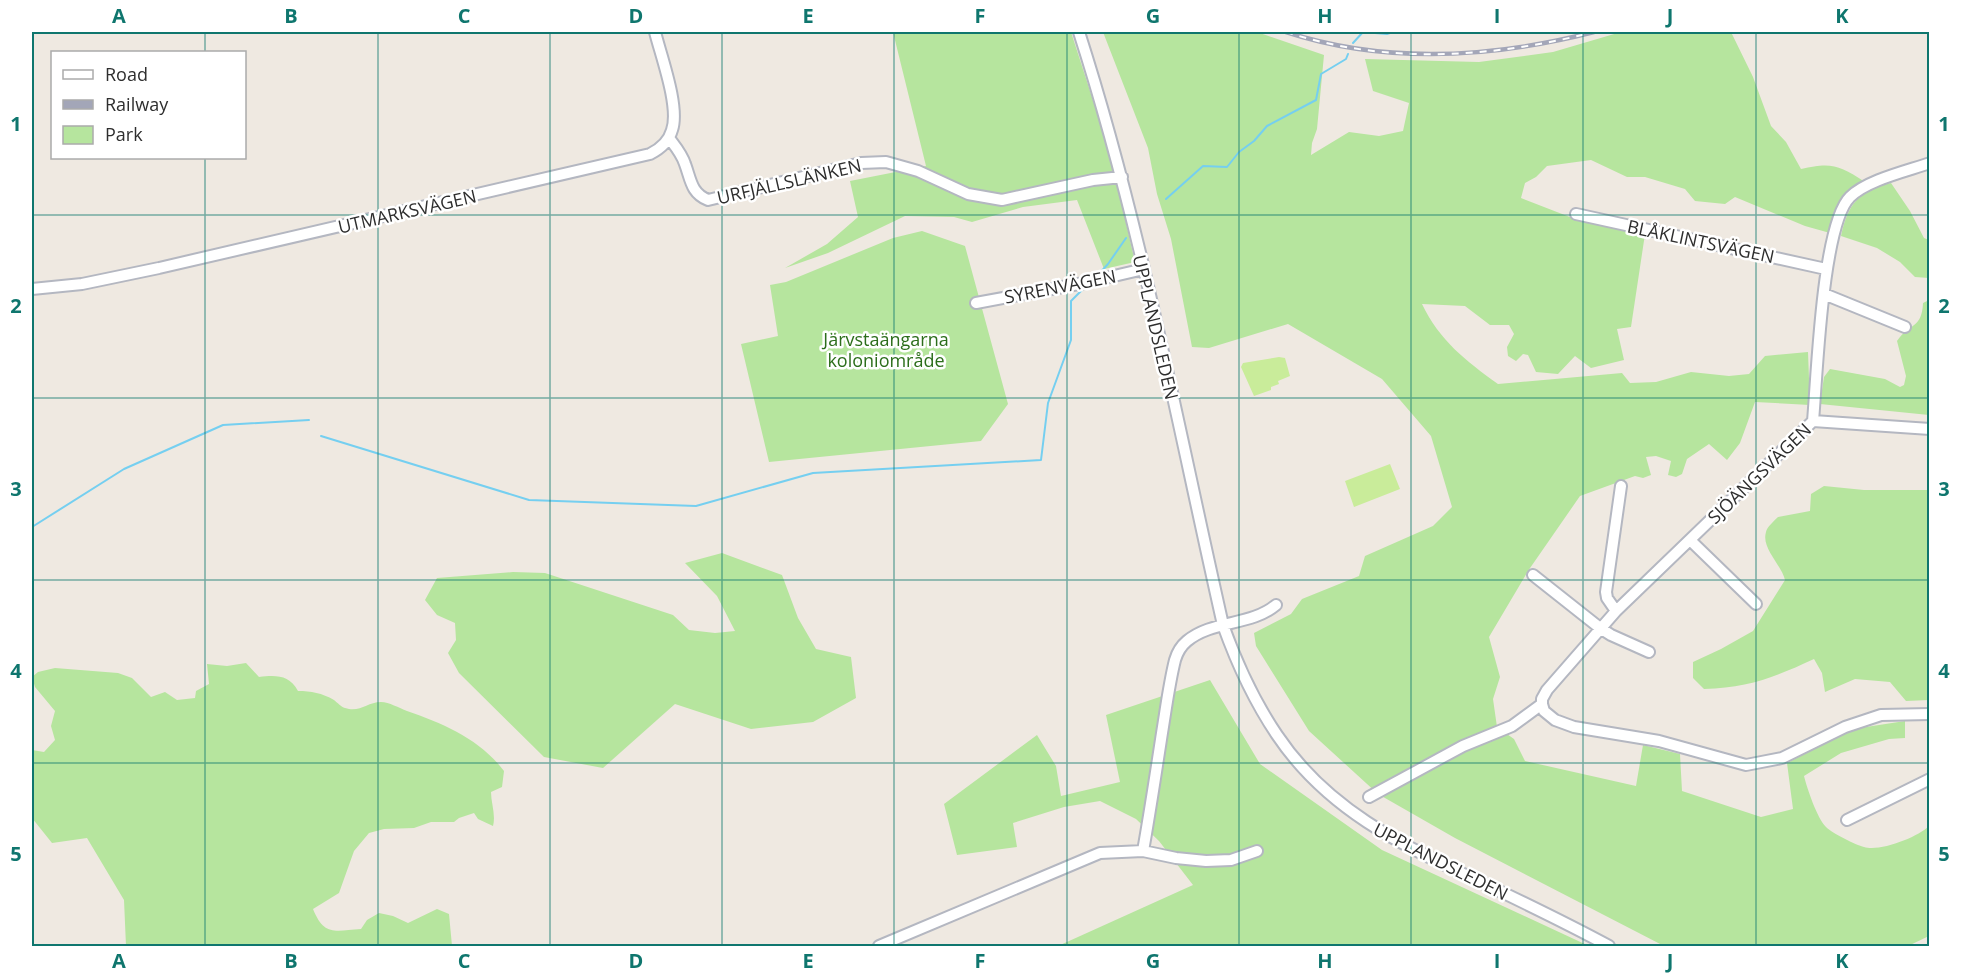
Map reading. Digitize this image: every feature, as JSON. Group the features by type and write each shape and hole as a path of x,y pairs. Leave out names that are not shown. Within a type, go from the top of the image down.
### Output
{"street":[{"path":"655,32 672,100 674,120 669,138"},
{"name":"UPPLANDSLEDEN","path":"1079,32 1099,93 1122,177 1223,625 1246,682 1278,737 1301,765 1338,801 1375,829 1404,846 1552,916 1609,946"},
{"name":"URFJÄLLSLÄNKEN","path":"669,138 681,154 691,184 700,196 708,200 869,163 886,162 918,171 968,194 1002,200 1093,180 1122,177"},
{"name":"UTMARKSVÄGEN","path":"32,290 111,278 596,168 650,154 669,138"},
{"name":"SJÖÄNGSVÄGEN","path":"1542,704 1547,690 1599,628 1813,422 1826,269 1840,215 1850,197 1867,186 1929,163"},
{"name":"BLÅKLINTSVÄGEN","path":"1576,214 1826,269"},
{"name":"SYRENVÄGEN","path":"976,303 1084,283 1144,269"},
{"path":"1824,294 1905,327"},
{"path":"1813,422 1929,429"},
{"path":"1616,611 1607,598 1606,591 1621,486"},
{"path":"1689,540 1755,604"},
{"path":"1533,575 1599,628 1649,652"},
{"path":"1143,851 1175,658 1182,646 1192,638 1223,625 1254,617 1276,605"},
{"path":"1369,797 1463,746 1512,726 1542,704 1544,711 1555,720 1575,727 1659,741 1746,765 1782,758 1845,727 1881,716 1929,714"},
{"path":"1847,820 1929,779"},
{"path":"879,946 1100,853 1143,851 1206,861 1231,860 1257,850"}],"green space":[{"path":"893,32 1071,32 1110,153 1135,262 1104,269 1077,200 1023,207 972,222 954,217 905,216 828,253 785,268 827,244 858,217 850,181 926,166"},
{"path":"1103,32 1257,32 1324,55 1317,129 1311,155 1349,132 1379,136 1403,131 1409,103 1373,91 1365,59 1479,62 1553,52 1621,32 1731,32 1753,77 1771,126 1786,142 1801,169 1820,166 1835,167 1865,182 1855,186 1843,196 1830,233 1805,226 1735,197 1725,204 1695,201 1685,189 1645,177 1627,177 1591,160 1547,166 1536,177 1525,183 1521,198 1575,219 1645,234 1631,327 1617,329 1624,360 1591,368 1575,356 1558,374 1536,372 1528,355 1523,354 1516,361 1508,356 1507,347 1514,334 1509,325 1490,325 1465,306 1422,304 1429,317 1454,349 1498,384 1622,373 1630,383 1656,382 1691,372 1729,376 1749,374 1765,356 1808,352 1810,405 1755,402 1740,443 1727,460 1709,444 1687,459 1682,474 1676,477 1668,475 1671,461 1656,456 1646,457 1651,475 1643,478 1635,476 1580,496 1528,571 1489,637 1500,677 1493,699 1497,727 1514,739 1525,761 1636,786 1643,745 1680,754 1682,791 1761,817 1793,809 1787,763 1853,729 1905,721 1905,738 1889,739 1841,753 1804,776 1816,810 1826,827 1860,846 1871,848 1889,845 1908,839 1929,826 1929,936 1908,946 1664,946 1455,838 1378,794 1309,731 1256,646 1254,633 1291,614 1302,599 1359,576 1365,556 1433,526 1452,507 1431,436 1382,379 1288,324 1209,348 1192,347 1171,239 1157,194 1148,148"},
{"path":"1891,183 1910,211 1924,238 1929,240 1929,278 1915,277 1900,262 1877,248 1841,236 1847,215 1856,201 1870,190"},
{"name":"Järvstaängarna koloniområde","path":"922,231 965,246 1008,404 981,441 769,462 741,344 778,336 770,285 786,282 893,238"},
{"path":"1929,300 1929,415 1820,404 1824,377 1830,369 1885,379 1900,387 1904,385 1906,376 1897,341 1917,322 1923,303"},
{"path":"1285,358 1290,376 1278,381 1279,384 1271,387 1271,390 1254,396 1241,367 1243,363"},
{"path":"1390,464 1400,489 1354,507 1345,481"},
{"path":"1824,486 1864,490 1929,490 1929,700 1906,701 1890,682 1855,679 1825,692 1822,673 1814,659 1748,684 1704,689 1693,678 1693,662 1753,631 1785,580 1766,544 1767,530 1778,517 1810,511 1811,494"},
{"path":"722,553 782,575 798,618 816,649 851,657 856,698 813,722 751,729 675,704 603,768 544,757 459,673 448,653 456,640 455,623 437,615 425,600 437,578 513,572 545,573 673,615 689,630 715,633 735,631 717,596 685,563"},
{"path":"246,663 259,677 282,677 291,682 298,691 325,696 345,708 355,709 376,702 384,702 434,721 473,741 504,771 502,787 491,792 493,826 478,819 474,813 454,822 431,822 414,828 384,829 369,833 354,851 339,893 313,909 321,924 337,931 361,929 367,920 379,913 408,923 437,909 449,914 452,946 126,946 124,900 87,838 52,843 32,818 32,750 44,752 55,740 51,726 55,711 35,687 32,677 38,672 55,668 118,673 132,678 151,697 165,692 177,700 195,698 196,691 209,684 207,664 227,666"},
{"path":"1210,680 1260,764 1382,850 1589,946 1058,946 1193,885 1159,841 1136,819 1100,801 1064,807 1013,823 1017,847 957,855 944,804 1037,735 1056,766 1061,796 1120,782 1106,715"}],"waterway":[{"path":"1363,32 1387,34 1393,32"},
{"path":"1353,43 1363,32"},
{"path":"1166,199 1203,166 1227,167 1239,152 1254,141 1267,126 1316,100 1321,74 1346,59 1348,54"},
{"path":"1098,275 1126,238"},
{"path":"321,436 529,500 696,506 813,473 1041,460 1048,403 1071,340 1071,301 1085,287"},
{"path":"32,527 124,469 223,425 309,420"}],"railway":[{"path":"1286,32 1324,43 1362,50 1440,54 1517,48 1594,32"}]}
